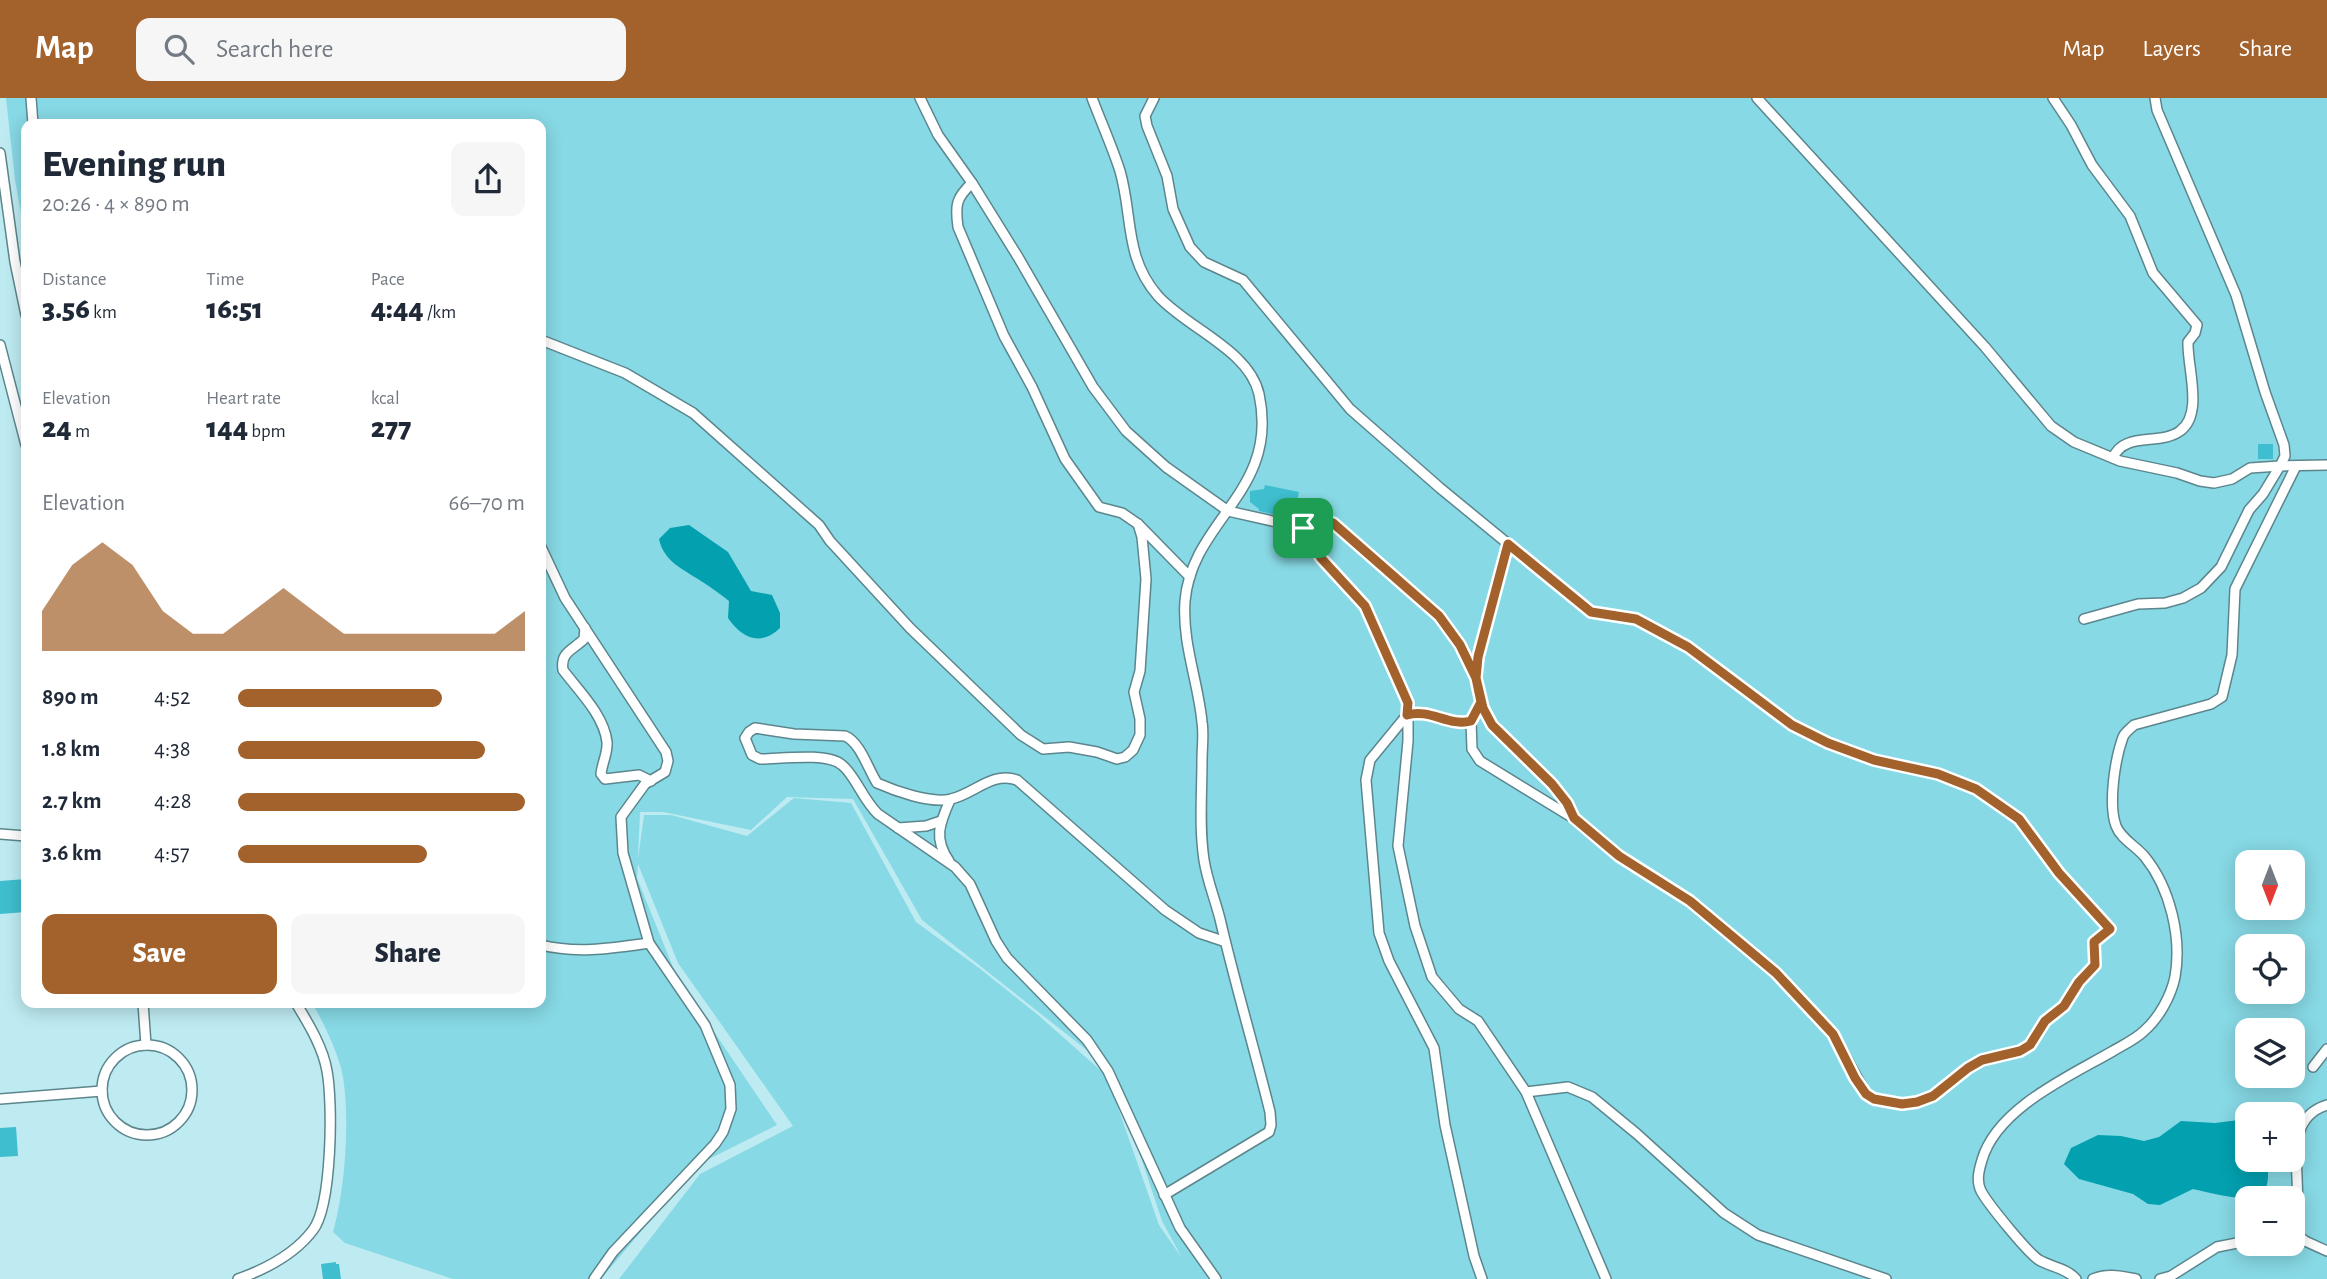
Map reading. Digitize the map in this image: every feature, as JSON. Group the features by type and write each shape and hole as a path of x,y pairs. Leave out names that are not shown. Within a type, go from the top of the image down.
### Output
{"lane":[{"path":"30,98 32,119"},
{"path":"920,98 938,135 972,183 1018,257 1093,387 1126,431 1166,467 1228,511 1303,528 1323,521 1333,523 1411,590 1451,630 1476,678 1481,702 1492,725 1552,784 1567,803 1574,818"},
{"path":"1092,98 1120,172 1135,259 1143,274 1174,313 1228,350 1249,371 1258,392 1262,413 1261,451 1253,472 1197,557 1190,577 1185,615 1187,647 1203,723 1201,812 1204,861 1223,941 1259,1067 1271,1125 1269,1132 1164,1195"},
{"path":"1154,98 1145,116 1147,126 1167,176 1173,209 1191,247 1204,262 1243,280 1350,409 1591,612 1636,619 1688,647 1792,725 1828,743 1874,760 1938,774 1976,789 2019,819 2059,873 2110,929 2094,942 2095,965 2079,982 2064,1006 2045,1021 2030,1045 2020,1051 1982,1060 1933,1096 1917,1102 1902,1104 1874,1099 1866,1094 1855,1078 1833,1034 1776,973 1690,901 1619,856 1574,818 1480,761 1472,749 1471,721 1481,702"},
{"path":"1757,98 1985,347 2051,426 2074,442 2120,461 2214,483 2232,479 2250,468 2327,466"},
{"path":"2053,98 2092,165 2130,216 2153,273 2197,325 2195,334 2188,342 2192,385 2189,422 2181,431 2164,439 2132,441 2121,446 2113,458"},
{"path":"2084,619 2138,604 2165,603 2183,598 2201,588 2221,567 2249,510 2263,494 2285,456 2284,444 2265,392 2236,295 2157,110 2155,98"},
{"path":"0,153 21,291"},
{"path":"972,183 959,195 956,210 958,227 1004,336 1032,387 1065,459 1099,507 1122,513 1138,524 1190,577"},
{"path":"546,342 625,373 693,413 819,525 830,541 909,628 1021,735 1043,749 1069,747 1117,759 1125,757 1133,750 1140,735 1135,692 1140,671 1146,579 1138,524"},
{"path":"0,345 21,426"},
{"path":"2076,1279 2038,1259 2017,1238 1981,1190 1978,1172 1992,1139 2014,1113 2035,1096 2143,1033 2158,1016 2169,995 2175,976 2174,924 2158,876 2143,855 2117,828 2113,786 2120,748 2124,734 2134,725 2211,704 2222,697 2232,655 2235,589 2296,466"},
{"path":"1303,528 1321,558 1365,606 1408,703 1408,741 1398,846 1415,926 1432,976 1459,1009 1478,1021 1526,1092 1606,1279"},
{"path":"1476,678 1478,657 1508,544"},
{"path":"546,559 553,576 585,628 666,752 668,761 664,772 645,784 621,817 623,853 649,943 705,1025 730,1085 731,1109 723,1132 715,1144 613,1252 594,1279"},
{"path":"585,628 584,639 563,656 562,663 563,670 603,727 607,752 601,775 605,779 639,775 651,781"},
{"path":"1471,721 1462,724 1423,712 1407,715 1370,760 1367,770 1367,804 1380,933 1388,961 1434,1048 1446,1125 1474,1256 1482,1279"},
{"path":"952,866 896,828 867,803 844,765 832,759 818,758 760,759 752,755 745,738 755,728 794,734 845,736 858,746 877,783 896,792 950,800 994,779 1007,777 1017,780 1165,910 1199,933 1223,941"},
{"path":"950,800 941,821 939,839 944,855 970,884 996,941 1007,958 1087,1040 1108,1071 1180,1228 1216,1279"},
{"path":"896,828 926,826 941,821"},
{"path":"0,834 21,836"},
{"path":"546,946 565,950 607,949 649,943"},
{"path":"143,1008 146,1045"},
{"path":"238,1279 259,1272 290,1254 315,1228 325,1202 330,1126 327,1070 311,1027 299,1008"},
{"path":"146,1045 165,1048 181,1060 190,1076 192,1095 186,1114 172,1128 155,1135 135,1133 118,1125 106,1109 102,1091 105,1073 114,1059 129,1049 146,1045"},
{"path":"2313,1067 2327,1049"},
{"path":"1526,1092 1568,1087 1592,1097 1724,1213 1758,1235 1886,1279"},
{"path":"0,1098 102,1091"},
{"path":"2298,1186 2296,1140 2305,1119 2315,1110 2327,1105"},
{"path":"2305,1241 2327,1251"},
{"path":"2160,1279 2171,1276 2217,1247 2235,1243"},
{"path":"2092,1279 2115,1275 2136,1279"}],"shaded area":[{"path":"6,98 2327,98 2327,1279 619,1279 700,1174 793,1126 678,963 638,864 637,878 677,977 777,1125 697,1165 601,1279 453,1279 345,1243 333,1232 341,1196 345,1155 343,1077 330,1039 315,1008 546,1008 546,119 21,119 21,213","holes":["787,797 853,799 922,920 1112,1070 1162,1221 1182,1258 1159,1225 1107,1076 1038,1015 916,922 851,803 794,798 747,836 671,815 644,815 638,859 640,812 663,812 751,830"]},
{"path":"689,525 728,552 751,591 772,595 780,613 780,628 773,634 752,638 739,631 728,618 729,601 681,569 665,554 659,539 670,528"},
{"path":"2235,1120 2235,1172 2268,1172 2267,1186 2235,1186 2235,1198 2193,1189 2160,1205 2148,1204 2133,1194 2079,1179 2064,1164 2071,1148 2098,1135 2144,1141 2159,1137 2181,1121 2215,1123"}],"building":[{"path":"2258,444 2273,444 2273,459 2258,459"},
{"path":"1265,485 1299,492 1293,519 1259,511 1250,502 1250,491 1264,489"},
{"path":"21,879 21,912 0,914 0,881"},
{"path":"16,1127 18,1156 0,1157 0,1128"},
{"path":"321,1264 339,1264 341,1279 323,1279"}],"route":[{"path":"1303,528 1310,523 1333,523 1439,616 1460,645 1476,678 1483,708 1492,725 1552,784 1567,803 1574,818 1619,856 1690,901 1776,973 1833,1034 1855,1078 1866,1094 1874,1099 1902,1104 1917,1102 1933,1096 1982,1060 2020,1051 2030,1045 2045,1021 2064,1006 2079,982 2095,965 2094,942 2110,929 2059,873 2019,819 1976,789 1938,774 1874,760 1828,743 1792,725 1688,647 1636,619 1591,612 1508,544 1478,657 1476,678 1481,702 1471,721 1462,724 1423,712 1407,715 1408,703 1365,606 1321,558 1303,528"}]}
